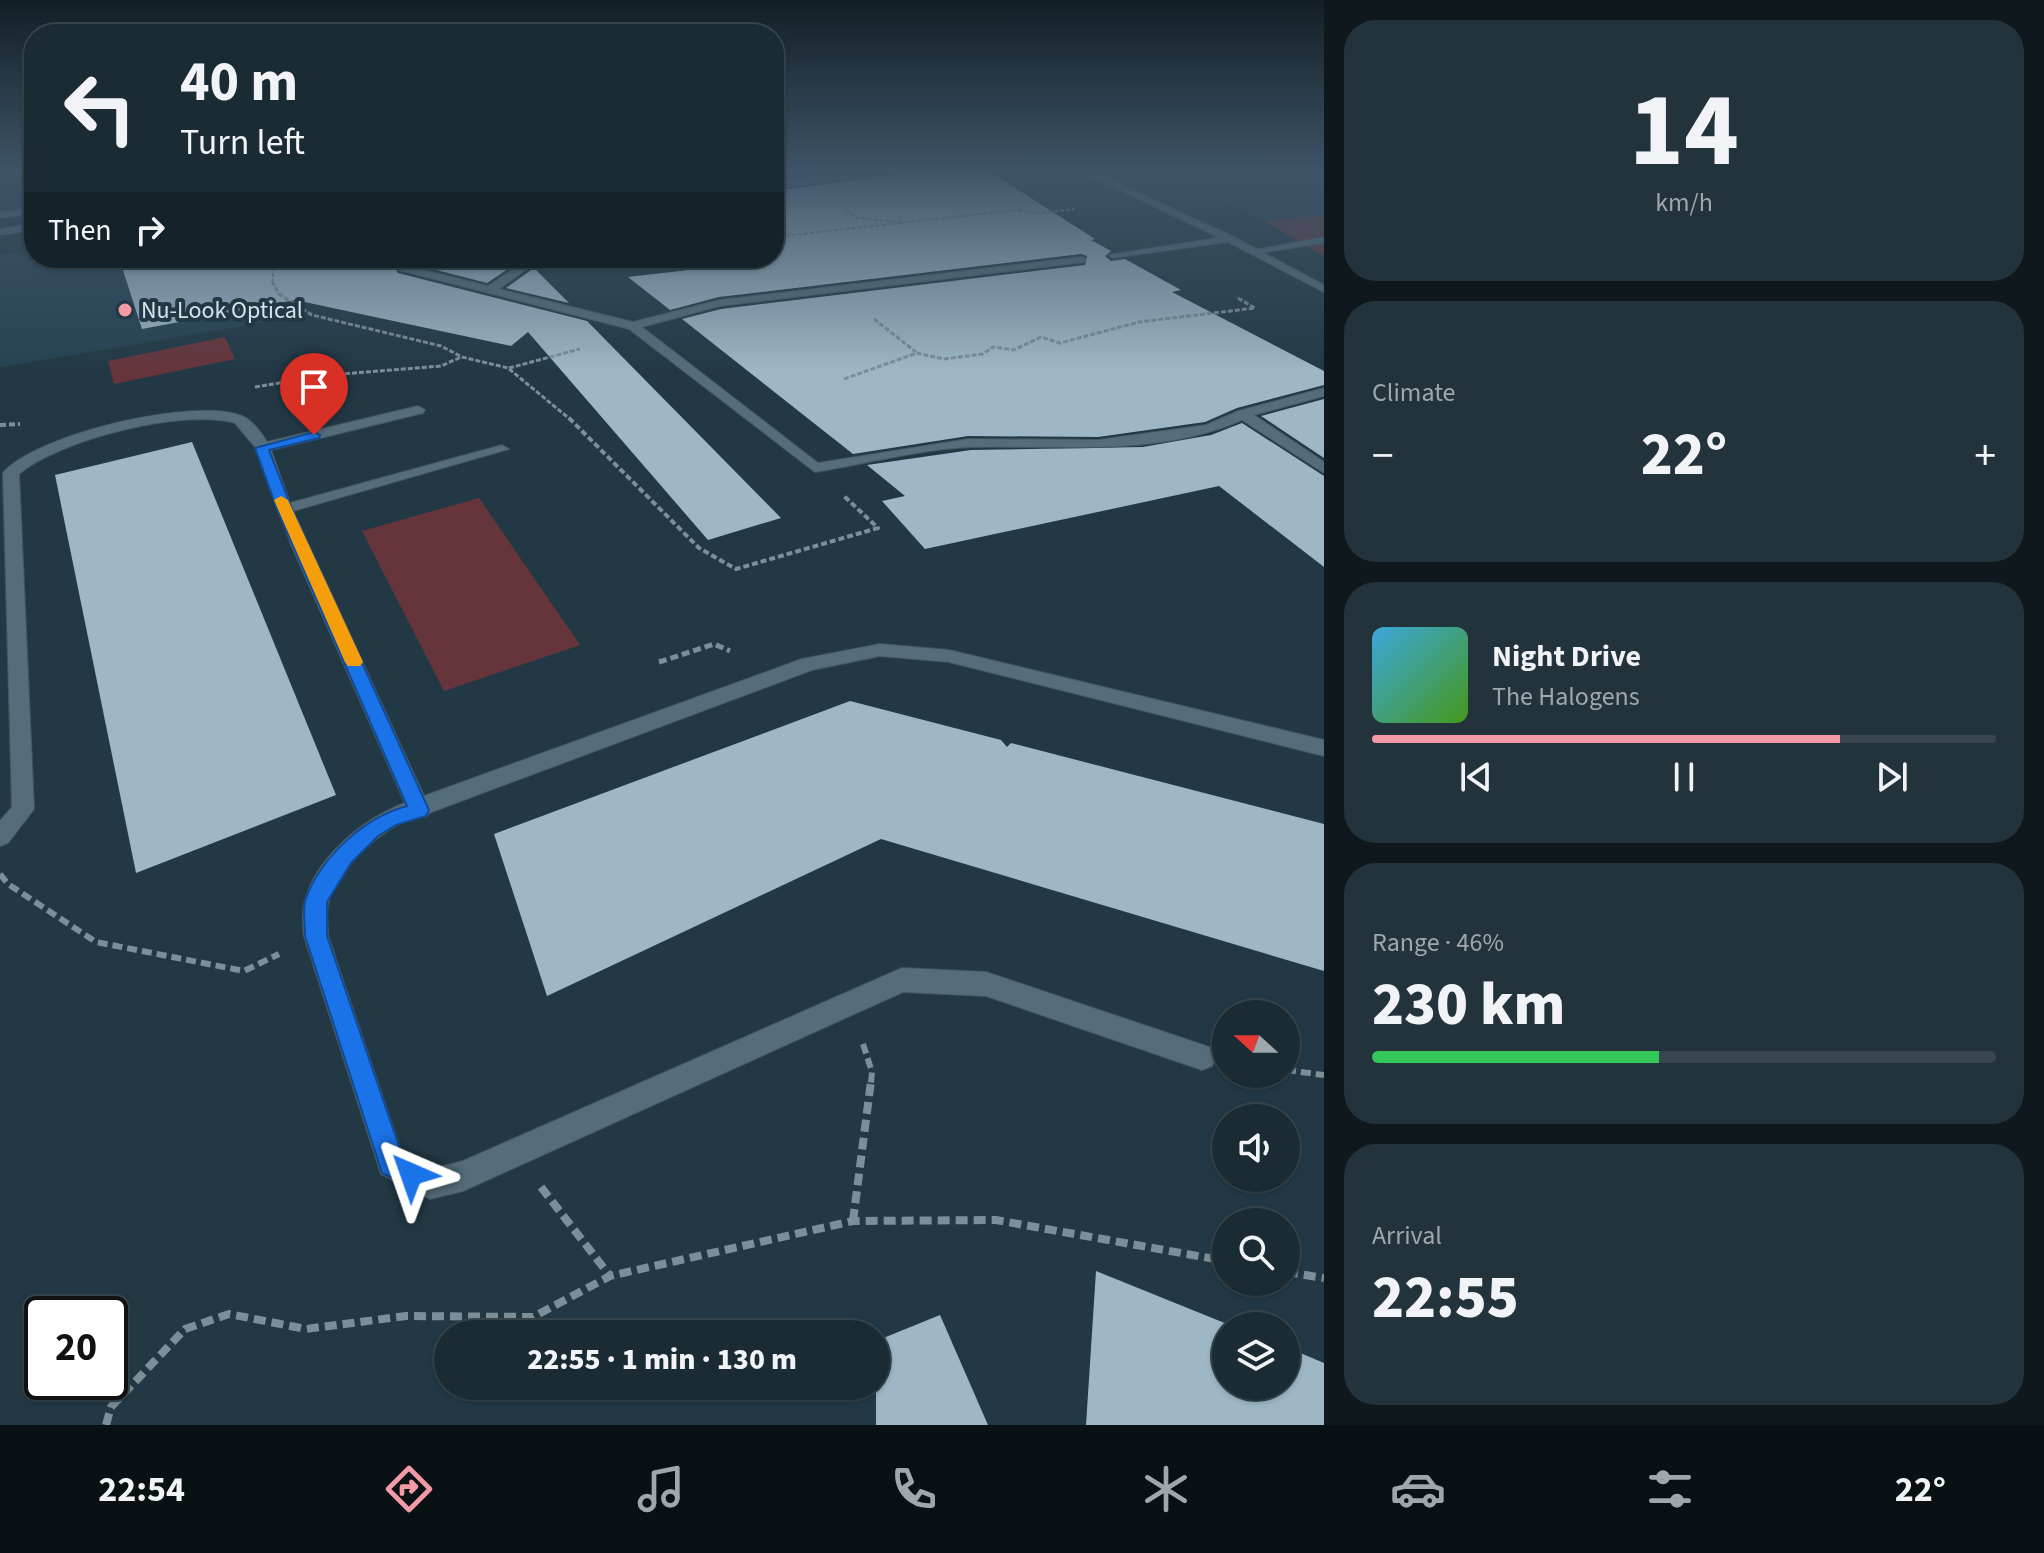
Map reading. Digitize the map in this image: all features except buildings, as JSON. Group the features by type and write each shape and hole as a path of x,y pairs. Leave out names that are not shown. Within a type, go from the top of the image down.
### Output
{"street":[{"path":"1113,255 1230,239 1324,289"},
{"path":"1255,251 1324,240"},
{"path":"633,326 719,303 1081,260"},
{"path":"403,268 633,326 815,468 968,443 1098,444 1209,429 1243,414 1324,392"},
{"path":"490,290 522,268"},
{"path":"262,448 418,410"},
{"path":"0,837 23,809 11,473 37,453 64,442 187,414 216,413 240,421 262,448 284,509 419,810"},
{"path":"1243,414 1324,469"},
{"path":"284,509 502,449"},
{"path":"1202,1057 986,984 902,980 516,1154 463,1176 430,1184 391,1164 316,936 316,900 344,857 380,824 809,664 880,650 962,659 1324,748"}],"path":[{"path":"272,268 270,278 279,294 312,315 441,346 462,357 508,368 561,410 699,548 736,569 878,528 815,468"},
{"path":"844,379 917,353 944,359 983,354 993,347 1014,350 1041,337 1060,343 1139,322 1255,308 1236,297"},
{"path":"508,368 550,357"},
{"path":"0,874 8,884 96,942 111,945 244,971 316,936"},
{"path":"850,1006 872,1072 853,1221"},
{"path":"1300,1072 1324,1075"},
{"path":"516,1154 610,1276"},
{"path":"106,1425 111,1407 185,1329 229,1314 306,1329 406,1316 533,1317 610,1276 853,1221 996,1220 1212,1259"},
{"path":"1300,1274 1324,1278"}],"shaded area":[{"path":"1294,238 1324,238 1324,256"},
{"path":"24,251 24,268 243,268 268,322 0,367 0,255"},
{"path":"225,337 235,359 114,384 108,361"},
{"path":"479,498 580,645 444,691 362,531"}],"slow traffic":[{"path":"281,500 354,662"}],"place":[{"name":"Nu-Look Optical","path":"125,310"}],"route":[{"path":"314,435 262,448 284,509 419,810 390,818 371,830 344,857 316,900 316,936 391,1164 411,1174"}]}
